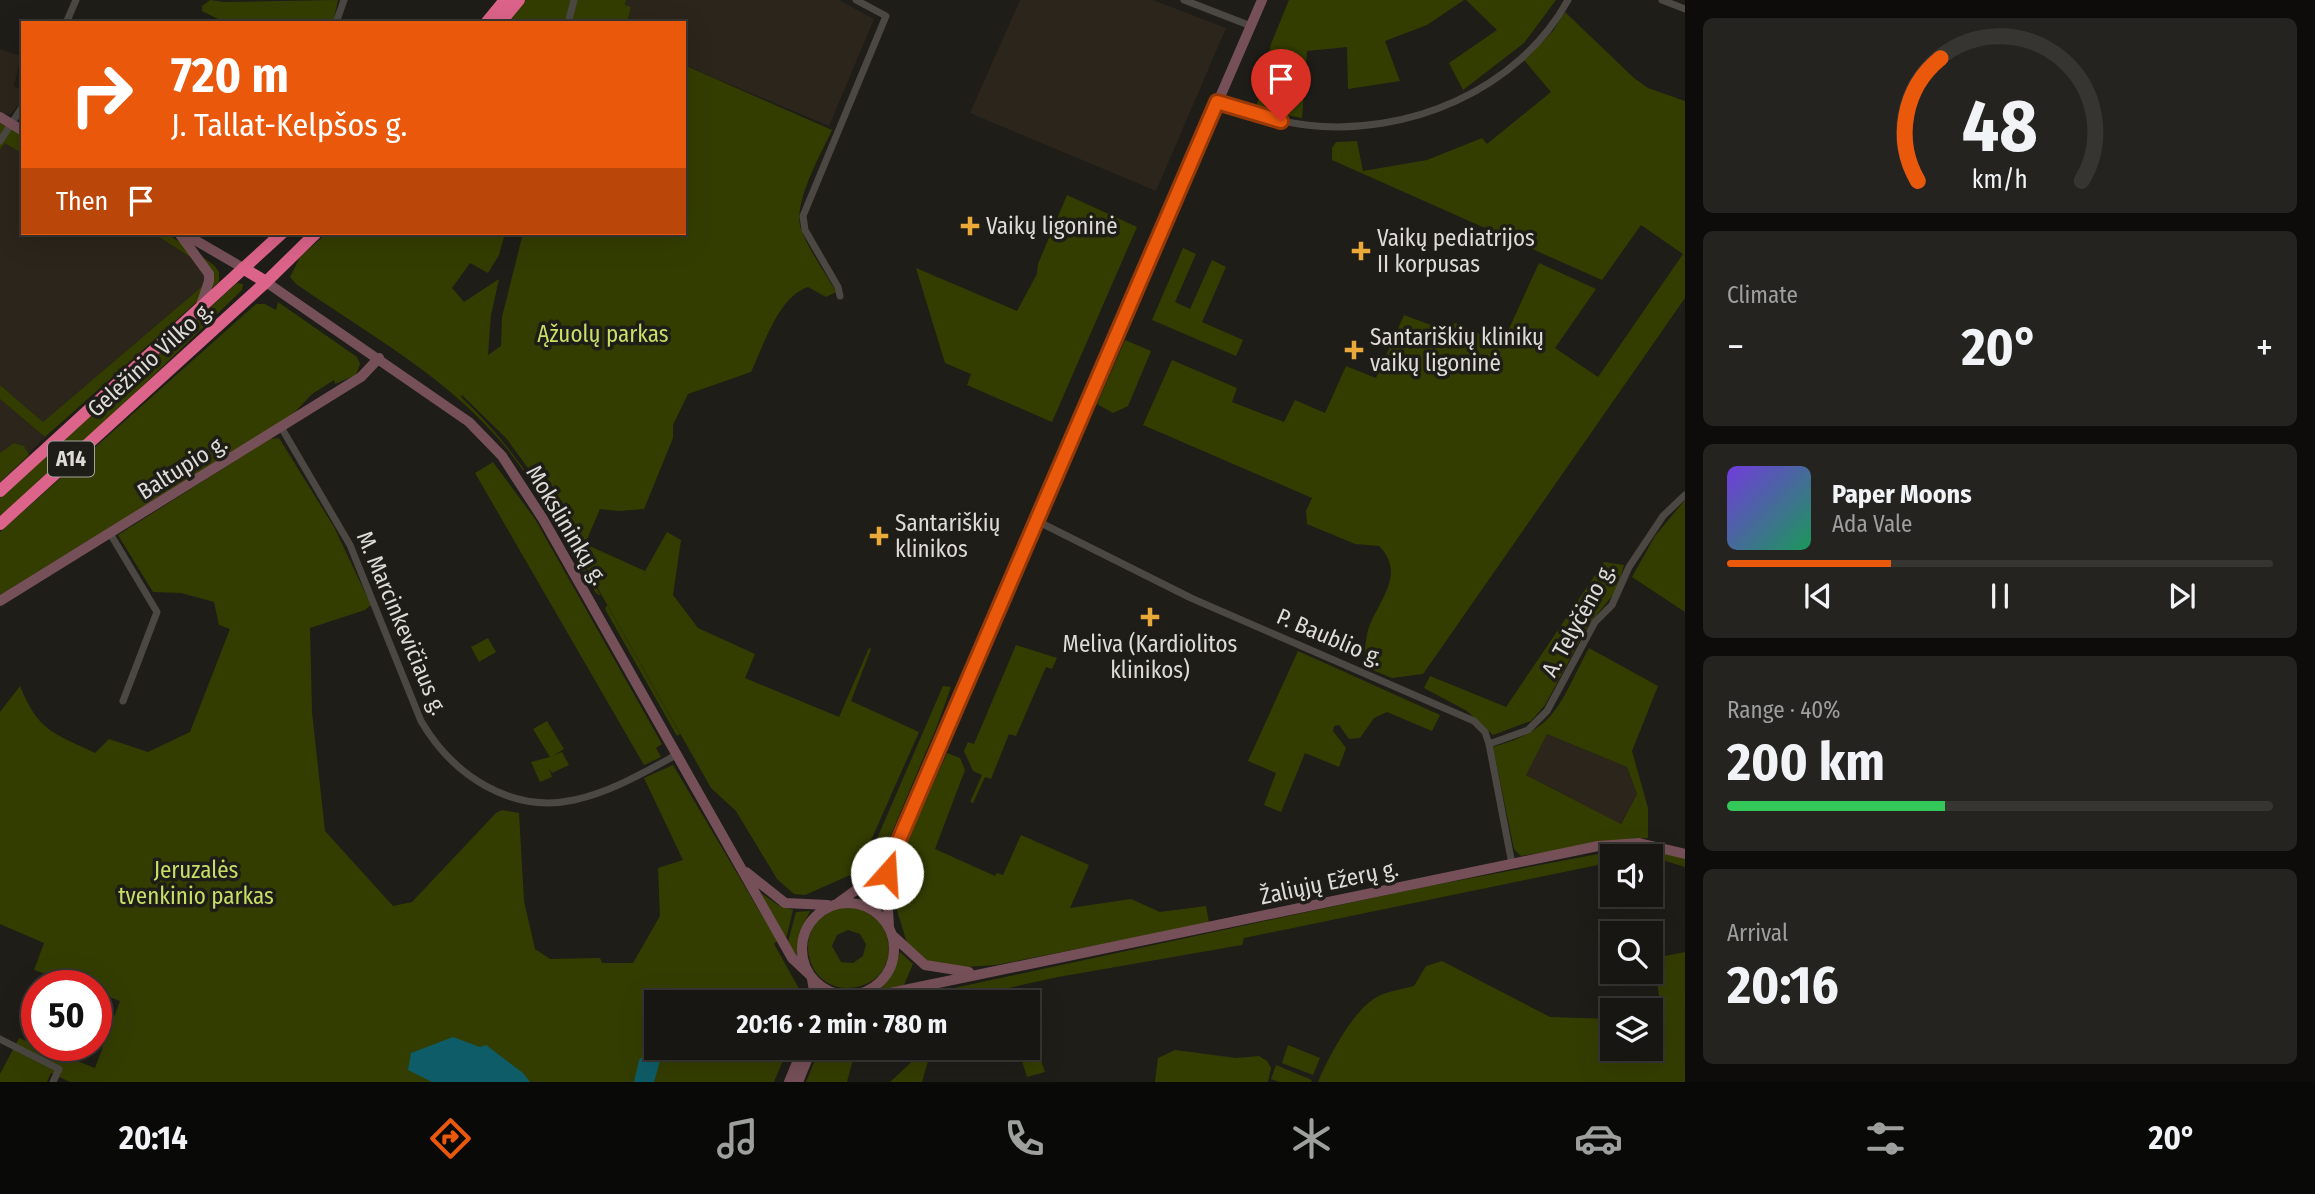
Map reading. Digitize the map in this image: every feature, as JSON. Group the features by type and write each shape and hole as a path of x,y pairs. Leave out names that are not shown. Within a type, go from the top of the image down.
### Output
{"highway":[{"path":"488,21 505,0"},
{"path":"502,21 519,0"},
{"name":"A14","path":"243,268 280,235"},
{"name":"A14","path":"266,282 314,235"},
{"path":"243,268 266,282"},
{"name":"Geležinio Vilko g.","path":"0,491 243,268"},
{"name":"Geležinio Vilko g.","path":"0,524 266,282"}],"main road":[{"path":"864,990 886,975 894,956 887,889 890,861 1262,0"},
{"path":"0,117 21,130"},
{"path":"182,235 209,274 200,308"},
{"path":"185,235 243,268"},
{"name":"Mokslininkų g.","path":"266,282 453,410 502,456 543,519 792,958 811,976"},
{"name":"Baltupio g.","path":"0,601 111,535 361,377 379,358"},
{"name":"Žaliųjų Ežerų g.","path":"903,990 1512,864 1631,843 1654,845 1685,854"},
{"path":"814,990 802,955 803,934 814,917 872,880 890,861"},
{"name":"Mokslininkų g.","path":"744,870 785,903 807,906 835,904"},
{"path":"835,904 868,906 891,931"},
{"name":"Žaliųjų Ežerų g.","path":"891,931 908,953 925,965 951,971 980,973"},
{"path":"811,976 827,990"},
{"path":"789,1082 798,1060"},
{"path":"798,1082 807,1060"}],"street":[{"path":"67,21 76,0"},
{"path":"337,21 344,0"},
{"path":"569,21 574,0"},
{"path":"840,296 838,287 805,230 803,216 886,16 856,0"},
{"path":"1184,0 1251,26"},
{"path":"1217,102 1281,121 1328,127 1374,125 1413,117 1457,101 1508,68 1537,43 1568,0"},
{"path":"1662,0 1685,9"},
{"path":"0,141 21,109"},
{"name":"M. Marcinkevičiaus g.","path":"281,427 350,545 421,722 434,743 456,766 483,786 499,793 530,800 558,802 600,792 678,754"},
{"name":"A. Telyčėno g.","path":"1489,744 1528,730 1548,711 1595,622 1612,605 1629,567 1663,516 1685,495"},
{"name":"P. Baublio g.","path":"1037,521 1191,598 1467,717 1480,726 1489,744 1512,864"},
{"path":"111,535 157,612 123,701"},
{"path":"0,1039 59,1069 53,1082"}],"shaded area":[{"path":"626,0 839,0 874,19 829,126 686,66 686,21 628,21 631,7 625,6"},
{"path":"1020,0 1153,0 1226,28 1156,191 970,113"},
{"path":"0,49 21,56 14,86 21,90 21,102 10,115 0,112"},
{"path":"5,142 21,153 21,235 156,235 213,272 213,277 43,422 0,385 0,150"},
{"path":"0,399 45,437 0,482"},
{"path":"1547,734 1627,767 1637,794 1620,824 1525,774"}],"green space":[{"path":"210,0 338,0 333,21 222,21 202,11 202,6"},
{"path":"526,0 626,0 625,5 631,7 628,21 510,21"},
{"path":"1289,0 1464,0 1427,25 1385,41 1400,81 1348,89 1347,47 1307,51 1302,118 1256,109 1271,44"},
{"path":"1466,0 1556,0 1524,43 1463,90 1449,63 1497,30"},
{"path":"1565,12 1634,78 1648,88 1685,101 1685,298 1423,674 1392,678 1363,666 1369,627 1391,576 1387,556 1379,546 1355,544 1307,524 1306,511 1312,498 1143,425 1172,360 1237,388 1232,402 1284,422 1295,400 1325,413 1346,366 1376,378 1404,315 1439,328 1455,323 1502,344 1539,263 1596,289 1555,348 1598,377 1683,254 1641,225 1602,280 1332,160 1332,148 1336,142 1357,141 1363,171 1427,160 1482,138 1487,144 1551,92 1524,60 1553,31"},
{"name":"Ąžuolų parkas","path":"686,66 832,130 809,179 800,206 799,219 808,245 836,292 826,297 808,287 797,292 773,323 751,372 688,394 673,425 673,438 644,509 600,509 585,544 645,571 667,532 681,540 673,595 698,628 755,654 745,678 839,717 869,648 871,649 851,701 919,732 857,872 805,895 794,894 777,879 736,811 711,788 536,479 506,438 462,395 503,442 521,466 538,490 601,596 596,593 525,472 474,413 426,373 296,284 290,277 300,257 325,235 504,235 499,255 488,273 470,263 452,288 464,302 499,279 491,315 488,355 501,346 502,317 522,235 686,235"},
{"path":"0,123 21,135 21,153 5,143 0,150"},
{"path":"1067,195 1137,227 1052,422 967,385 971,374 945,363 916,268 1017,311 1037,274 1038,264"},
{"path":"156,235 169,235 214,265 219,272 219,282 45,437 0,399 0,385 43,422 213,277 213,272"},
{"path":"1183,248 1196,254 1175,302 1190,309 1212,260 1226,267 1202,322 1243,340 1236,356 1152,320"},
{"path":"237,283 243,284 242,290 128,400 0,516 0,498"},
{"path":"278,302 357,357 360,364 356,375 335,384 334,380 312,394 293,414 0,595 0,532 256,304 265,304 276,310"},
{"path":"1125,340 1151,351 1128,406 1113,413 1097,404"},
{"name":"Jeruzalės tvenkinio parkas","path":"279,438 334,527 371,605 365,610 310,628 312,712 325,831 393,906 412,902 496,813 502,810 519,813 524,901 535,949 550,959 600,958 602,963 633,963 660,916 658,868 683,860 644,778 673,765 777,941 774,944 800,990 644,990 644,1060 783,1060 774,1082 70,1082 51,1073 47,1082 0,1082 0,1074 19,1038 21,1061 77,1061 95,1068 98,1061 112,1061 112,1022 120,1001 112,998 112,970 34,970 44,943 0,924 0,712 20,686 34,713 48,729 95,753 109,739 148,752 190,732 230,629 219,625 214,602 181,593 153,592 118,535 270,439"},
{"path":"14,443 24,446 29,455 0,482 0,453"},
{"path":"493,462 535,519 662,744 656,748 661,757 644,765 475,473"},
{"path":"1685,500 1685,612 1632,577 1655,536"},
{"path":"1604,562 1624,565 1617,590 1589,624 1545,705 1531,721 1493,735 1467,711 1424,688 1430,676 1506,707"},
{"path":"607,605 680,734 677,736 605,609"},
{"path":"488,638 496,652 479,662 471,647"},
{"path":"1016,645 1057,658 1052,669 1046,667 1016,736 1009,734 991,779 985,777 973,803 970,802 982,775 973,771 964,751 968,742 974,744"},
{"path":"1589,648 1658,686 1632,751 1648,808 1648,838 1521,856 1514,849 1493,747 1515,740 1544,722 1563,699","holes":["1547,734 1627,767 1637,794 1621,824 1526,775"]},
{"path":"1298,651 1440,715 1432,731 1387,712 1374,718 1360,738 1349,739 1339,725 1334,726 1333,731 1346,748 1339,767 1305,753 1281,812 1264,805 1276,773 1248,761"},
{"path":"943,686 951,687 937,726 878,865 869,874 866,864"},
{"path":"547,721 564,749 553,756 562,752 569,765 552,773 549,768 552,777 540,782 531,762 550,757 533,729"},
{"path":"947,753 960,758 965,770 935,849 995,876 997,873 1003,875 1021,835 1089,865 1070,908 1131,899 1160,912 1206,906 1209,923 996,965 966,967 928,961 907,943 892,894 896,866"},
{"path":"1663,853 1685,858 1685,867 1663,860"},
{"path":"1600,854 1600,864 1244,938 1242,945 1058,977 1000,990 944,990 1419,888"},
{"path":"761,893 778,905 793,910 786,939"},
{"path":"842,907 860,909 874,917 883,928 888,942 888,956 883,969 873,980 857,987 839,987 825,981 815,970 809,956 808,941 813,927 824,915","holes":["848,930 860,934 866,944 863,956 853,963 841,962 832,946 837,935"]},
{"path":"810,911 799,934 798,958 788,942 796,912"},
{"path":"900,952 913,964 904,985 880,990 893,973"},
{"path":"1685,952 1685,1082 1318,1082 1342,1035 1368,1003 1385,993 1414,986 1426,966 1442,961 1550,1017 1600,1019 1600,1061 1663,1061 1663,998 1659,998 1658,984 1663,984 1663,956"},
{"path":"1288,1045 1320,1058 1313,1075 1282,1063"},
{"path":"1175,1050 1236,1058 1259,1056 1267,1061 1271,1068 1268,1082 1155,1082 1158,1058"},
{"path":"1040,1058 1045,1072 1027,1077 1022,1061 1040,1060"},
{"path":"815,1060 853,1060 847,1082 806,1082"},
{"path":"914,1060 928,1060 922,1082 890,1082"},
{"path":"1276,1065 1312,1080 1279,1082 1271,1079"}],"water":[{"path":"453,1037 480,1047 486,1045 523,1073 530,1082 432,1082 408,1070 411,1053"},
{"path":"644,1056 644,1060 659,1060 654,1082 634,1082 639,1060"}],"place":[{"name":"Vaikų ligoninė","path":"970,226"},
{"name":"Vaikų pediatrijos II korpusas","path":"1361,251"},
{"name":"Santariškių klinikų vaikų ligoninė","path":"1354,350"},
{"name":"Santariškių klinikos","path":"879,536"},
{"name":"Meliva (Kardiolitos klinikos)","path":"1150,617"}],"route":[{"path":"887,873 1217,102 1281,121"}]}
